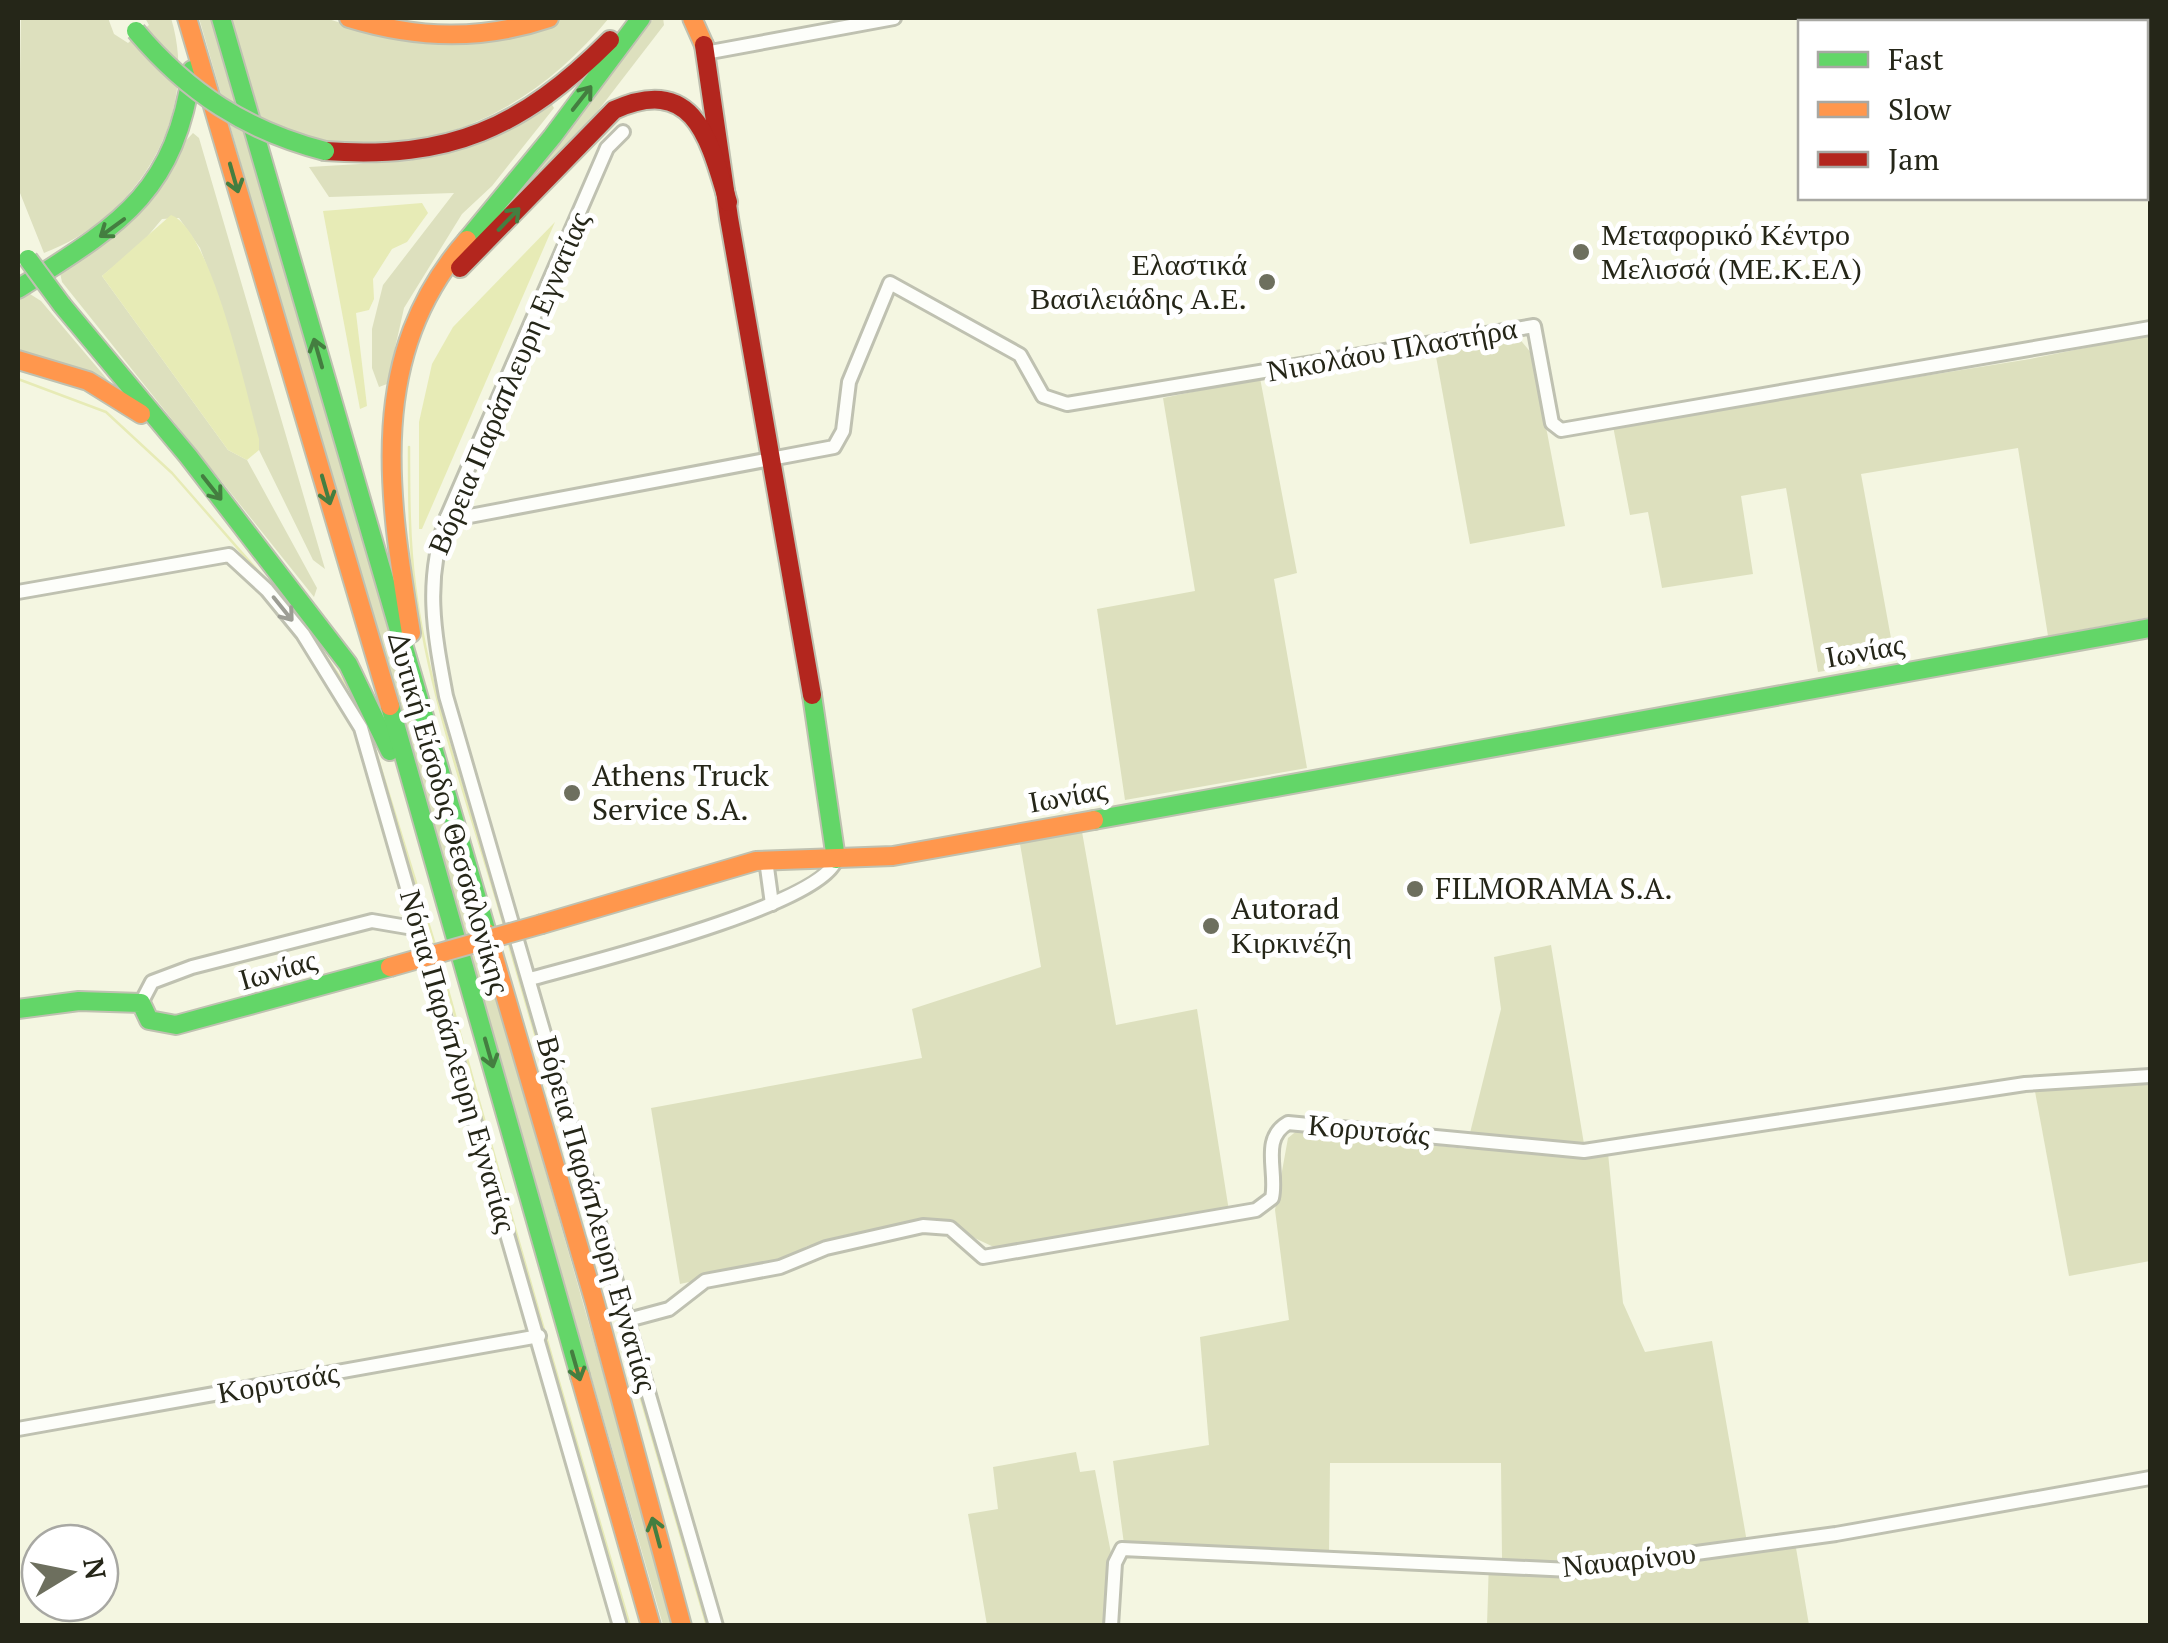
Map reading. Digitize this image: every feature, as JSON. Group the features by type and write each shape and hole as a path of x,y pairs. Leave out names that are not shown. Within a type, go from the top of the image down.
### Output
{"main road":[{"path":"18,289 125,220 165,170 188,110 192,66 185,18"},
{"name":"Δυτική Είσοδος Θεσσαλονίκης","path":"185,18 425,824 651,1626"},
{"name":"Δυτική Είσοδος Θεσσαλονίκης","path":"222,18 431,750 596,1302 682,1626"},
{"path":"349,18 438,36 506,29 549,18"},
{"path":"132,24 172,73 221,112 280,140 325,151 404,154 458,144 506,126 567,85 630,18"},
{"path":"431,750 404,590 392,439 398,371 416,313 447,262 555,132 641,18"},
{"path":"692,18 705,49 770,461 832,812 836,859"},
{"path":"416,313 626,102 660,96 690,111 706,137 728,202"},
{"path":"18,242 62,304 188,456 348,664 425,824"},
{"path":"18,360 59,369 110,392 135,408 188,456"},
{"name":"Ιωνίας","path":"18,1008 85,998 141,1003 149,1020 176,1026 766,860 893,856 2150,628"}],"street":[{"path":"703,18 705,49 894,18"},
{"name":"Βόρεια Παράπλευρη Εγνατίας","path":"623,132 608,148 446,517 432,566 430,612 446,696 716,1626"},
{"name":"Νικολάου Πλαστήρα","path":"770,461 825,451 841,440 847,389 890,283 1020,356 1042,396 1067,404 1534,326 1552,424 1558,430 2150,328"},
{"path":"446,517 459,518 770,461"},
{"name":"Νότια Παράπλευρη Εγνατίας","path":"18,592 208,556 233,556 267,590 345,698 361,728 382,790 620,1626"},
{"path":"530,979 772,904 822,878 836,859"},
{"path":"766,860 772,904"},
{"path":"141,1003 152,982 192,967 372,921 419,930"},
{"name":"Κορυτσάς","path":"628,1320 669,1310 705,1280 780,1267 826,1248 923,1226 950,1228 983,1257 1256,1210 1272,1198 1272,1145 1276,1133 1288,1123 1584,1151 2025,1084 2150,1076"},
{"name":"Κορυτσάς","path":"18,1430 539,1336"},
{"name":"Ναυαρίνου","path":"1112,1626 1114,1563 1122,1549 1571,1570 1836,1534 2150,1478"}],"shaded area":[{"path":"21,18 108,18 114,34 128,43 149,25 145,18 171,18 178,55 177,91 168,126 133,190 107,216 44,253 18,188"},
{"path":"199,18 216,18 675,1625 663,1625"},
{"path":"230,18 325,18 390,38 560,18 609,18 552,76 486,118 411,141 371,144 321,141 263,123"},
{"path":"654,18 663,18 664,25 587,125 522,190"},
{"path":"551,103 554,108 492,186 462,214 404,308 387,384 379,387 372,368 372,329 383,285 454,193 329,197 309,167 410,161"},
{"path":"193,133 199,138 325,569 313,560 259,450 209,272 200,248 179,218 162,219 141,244 102,276 228,450 247,460 317,588 314,597 62,282 60,273"},
{"path":"422,203 428,213 407,242 392,249 373,279 374,299 369,310 356,313 367,406 360,409 323,211"},
{"path":"171,215 186,227 200,250 226,316 259,439 259,450 247,460 228,450 102,276"},
{"path":"555,222 419,529 419,422 432,364 453,327"},
{"path":"30,294 41,301 112,385 18,354 18,296"},
{"path":"2150,335 2150,617 2048,636 2018,448 1861,474 1895,660 1818,672 1786,488 1741,496 1753,574 1662,588 1648,512 1630,515 1613,426 2030,359"},
{"path":"1518,337 1532,354 1565,526 1470,544 1435,351"},
{"path":"1260,378 1297,573 1274,579 1307,768 1125,800 1097,609 1195,591 1163,398"},
{"path":"1081,826 1116,1025 1197,1009 1229,1211 998,1249 934,1219 807,1246 777,1263 680,1284 651,1108 922,1058 912,1009 1041,967 1019,838"},
{"path":"1551,945 1586,1156 1608,1153 1623,1303 1645,1352 1712,1341 1748,1548 1795,1542 1809,1625 1487,1625 1489,1560 1502,1558 1501,1463 1330,1463 1329,1552 1124,1544 1113,1461 1209,1445 1200,1337 1289,1320 1275,1210 1288,1138 1299,1129 1466,1149 1501,1009 1494,957"},
{"path":"2150,1080 2150,1261 2069,1276 2034,1086"},
{"path":"1076,1452 1080,1472 1095,1470 1111,1553 1108,1625 987,1625 968,1514 998,1509 993,1467"}],"waterway":[{"path":"18,379 106,412 172,473 270,585"},
{"path":"409,447 412,551 422,629 442,716 505,929"},
{"path":"279,595 293,611"},
{"path":"313,637 348,689"},
{"path":"371,736 436,948"},
{"path":"508,941 707,1626"},
{"path":"440,961 630,1626"}],"traffic: fast":[{"path":"221,18 487,933"},
{"path":"467,240 552,137 641,18"},
{"path":"136,31 176,73 221,107 270,133 325,151"},
{"path":"18,289 112,225 156,178 184,113 192,70"},
{"path":"28,259 62,305"},
{"path":"62,305 188,456 348,664 390,751"},
{"path":"1094,820 2150,628"},
{"path":"812,695 836,859"},
{"path":"390,706 580,1376"},
{"path":"18,1009 79,1001 141,1003 149,1020 176,1025 390,967"}],"traffic: slow":[{"path":"187,18 390,706"},
{"path":"349,18 400,30 449,34 499,31 549,18"},
{"path":"692,18 704,45"},
{"path":"411,633 396,529 392,427 399,378 412,330 435,284 467,240"},
{"path":"18,360 88,381 141,414"},
{"path":"542,924 756,861 893,856 1094,820"},
{"path":"390,967 542,924"},
{"path":"487,933 595,1303 682,1626"},
{"path":"580,1376 651,1626"}],"traffic: jam":[{"path":"325,151 410,150 481,132 546,96 610,40"},
{"path":"704,45 729,218 812,695"},
{"path":"460,268 614,110 641,101 663,100 680,106 694,119 705,135 728,202"}],"place":[{"name":"Μεταφορικό Κέντρο Μελισσά (ΜΕ.Κ.ΕΛ)","path":"1581,252"},
{"name":"Ελαστικά Βασιλειάδης Α.Ε.","path":"1267,282"},
{"name":"Athens Truck Service S.A.","path":"572,793"},
{"name":"FILMORAMA S.A.","path":"1415,889"},
{"name":"Autorad Κιρκινέζη","path":"1211,926"}]}
